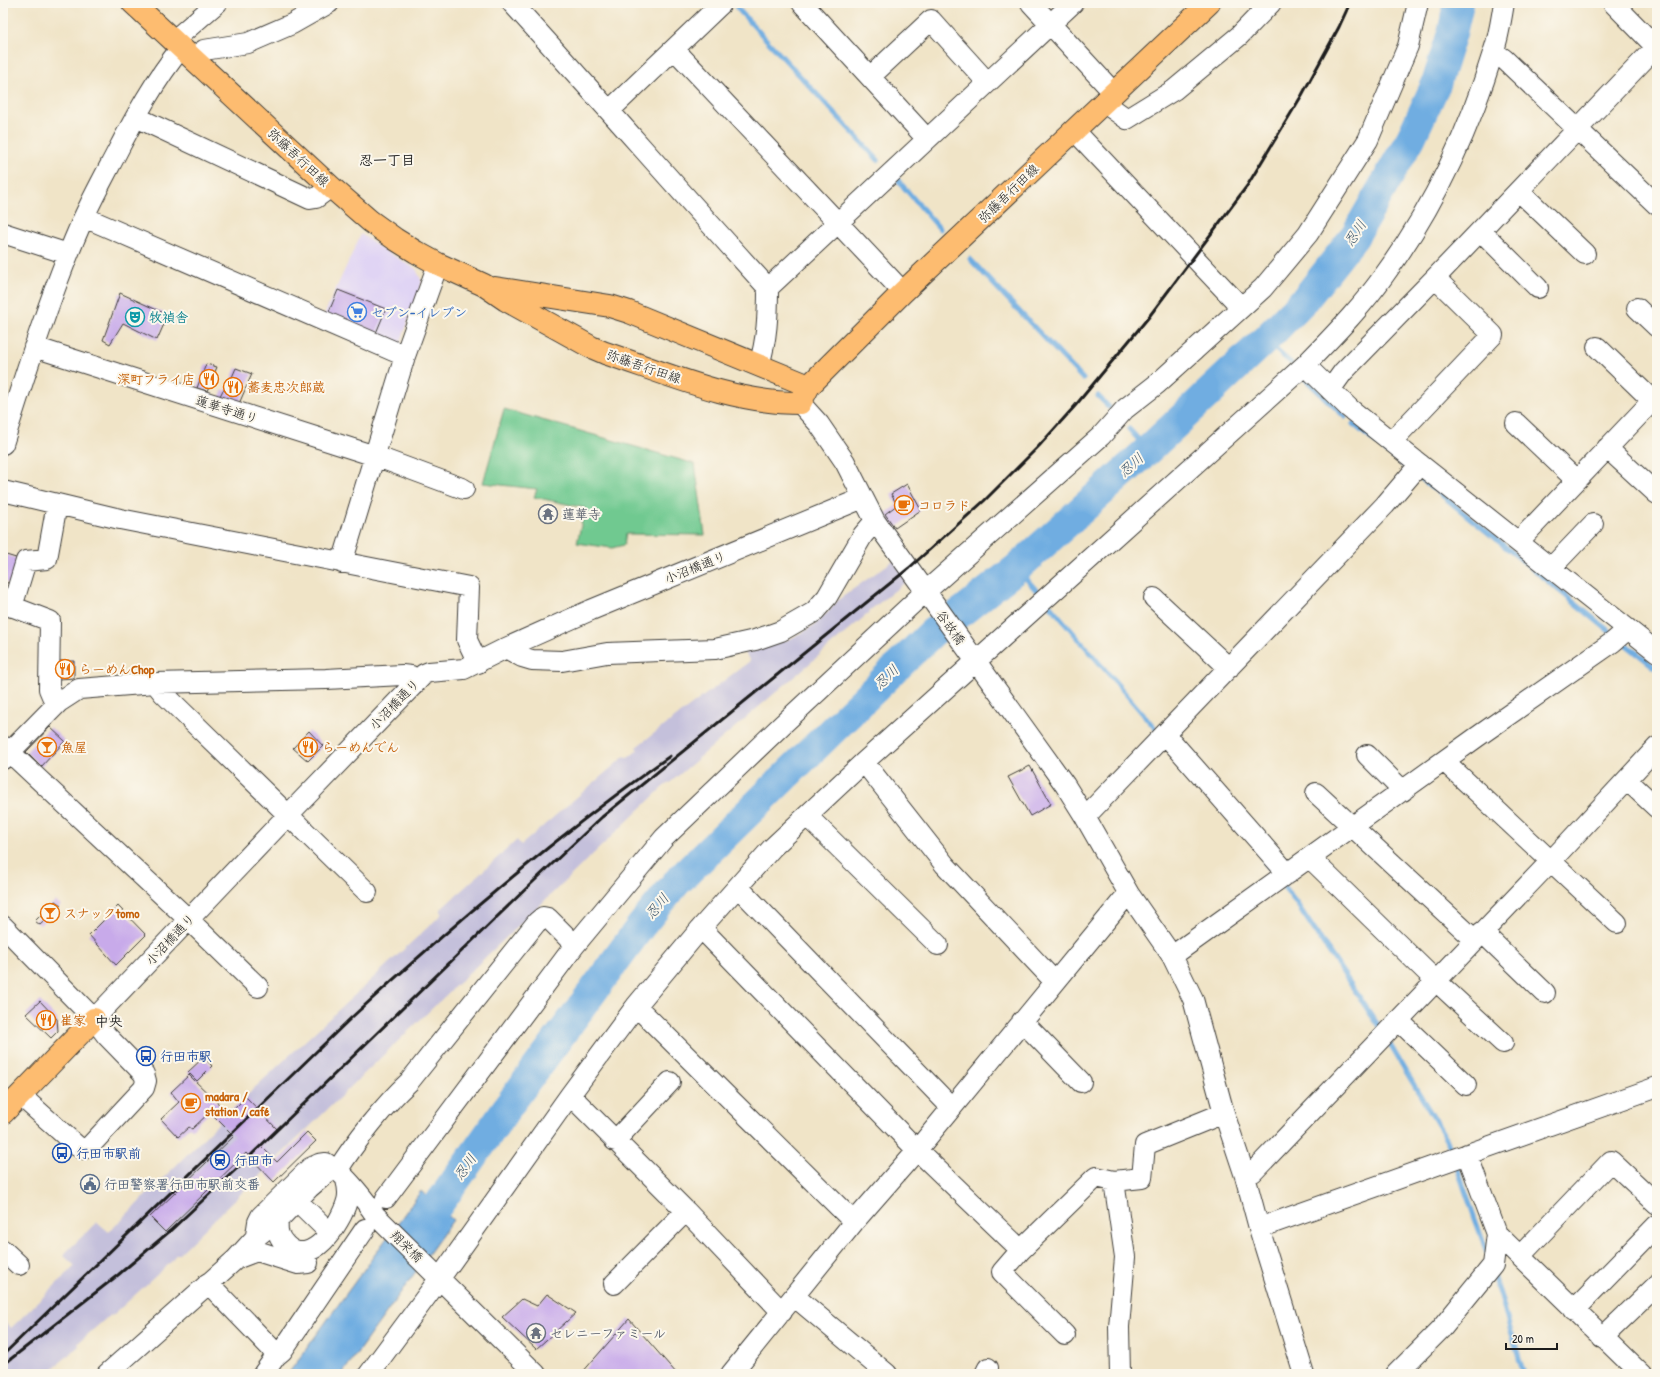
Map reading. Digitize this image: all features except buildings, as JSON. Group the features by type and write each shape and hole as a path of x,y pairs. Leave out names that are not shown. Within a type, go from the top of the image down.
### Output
{"main road":[{"name":"弥藤吾行田線","path":"133,3 331,187 370,221 395,239 438,264 484,285 506,300 591,347 718,391 766,401 804,394 903,292 1209,3"},
{"name":"弥藤吾行田線","path":"484,285 610,306 629,312 759,365 804,394"},
{"name":"小沼橋通り","path":"3,1113 94,1019"}],"street":[{"path":"3,444 34,347 68,254 84,217 136,117 165,70 217,3"},
{"path":"182,49 204,50 248,43 292,24 329,3"},
{"path":"512,3 610,110 664,174 768,288 768,314 764,350 759,365"},
{"path":"610,110 722,3"},
{"path":"802,3 927,139"},
{"path":"1031,3 1050,24 1127,119 1174,90 1239,36 1271,3"},
{"path":"768,288 1073,3"},
{"path":"386,1198 575,945 664,838 782,725 1101,436 1125,409 1157,384 1263,288 1308,234 1368,140 1408,46 1418,3"},
{"path":"369,1374 438,1276 636,1006 701,928 772,848 974,660 1305,365 1366,299 1386,273 1424,214 1442,179 1460,140 1494,52 1504,3"},
{"path":"1330,390 1343,372 1481,231 1656,46 1613,3"},
{"path":"870,77 931,20 987,82"},
{"path":"674,49 903,292"},
{"path":"1494,52 1657,205"},
{"path":"136,117 310,199 316,198 331,187"},
{"path":"1074,130 1241,307"},
{"path":"1519,191 1585,254"},
{"path":"84,217 405,356"},
{"path":"1481,231 1538,288"},
{"path":"3,233 68,254"},
{"path":"342,563 405,356 438,264"},
{"path":"1392,441 1493,335 1435,278"},
{"path":"1637,308 1657,327"},
{"path":"1518,542 1607,448 1656,401 1597,346"},
{"name":"蓮華寺通り","path":"34,347 375,456 464,489"},
{"path":"1305,365 1350,408 1657,652"},
{"name":"谷故橋","path":"804,394 819,424 846,462 875,521 1065,785 1129,894 1172,956 1193,999 1224,1113 1245,1176 1259,1228 1304,1374"},
{"path":"1516,423 1576,480"},
{"path":"1607,448 1657,494"},
{"path":"1085,817 1385,505 1420,464"},
{"path":"3,491 120,519 469,587 467,640 478,662"},
{"name":"小沼橋通り","path":"94,1019 417,680 429,672 464,669 506,648 591,610 863,498"},
{"path":"57,504 47,559 26,561 7,605 50,621 49,689 52,696 58,702"},
{"path":"506,648 522,657 532,660 562,660 607,653 715,649 762,638 787,628 814,612 827,597 862,535 875,521"},
{"path":"1552,568 1593,524"},
{"path":"1154,598 1229,668"},
{"path":"1172,956 1613,642 1628,629"},
{"path":"258,987 188,920 5,752 58,702 79,689 155,684 326,679 402,675 411,676 417,680"},
{"path":"155,684 367,892"},
{"path":"1165,734 1288,874"},
{"path":"1245,1176 1253,1172 1552,860 1657,747"},
{"path":"1367,755 1403,791"},
{"path":"1444,761 1617,922"},
{"path":"864,762 945,865 1055,982"},
{"path":"1627,780 1657,808"},
{"path":"1316,793 1545,993"},
{"path":"807,816 938,945"},
{"path":"1310,858 1503,1043"},
{"path":"738,887 951,1107"},
{"path":"731,1374 854,1222 917,1150 1022,1021 1129,894"},
{"path":"339,1173 355,1144 395,1095 409,1082 543,916 548,918 575,945"},
{"path":"3,926 94,1019 106,1036 144,1074 146,1081 144,1088 88,1147 83,1149 77,1146 20,1095"},
{"path":"701,928 917,1150 1021,1250"},
{"path":"636,1006 854,1222"},
{"path":"1398,1020 1466,1085"},
{"path":"1022,1021 1081,1082"},
{"path":"615,1141 670,1082"},
{"path":"1259,1228 1657,1087"},
{"path":"570,1095 686,1211 788,1304 887,1374"},
{"path":"1065,1335 1002,1272 1021,1250 1096,1177 1114,1181 1142,1178 1145,1145 1224,1113"},
{"path":"1467,1154 1497,1234 1602,1338 1641,1374"},
{"path":"1520,1256 1611,1161 1657,1204"},
{"path":"236,1259 257,1251 298,1264 309,1262 319,1254 330,1231 347,1202 348,1189 339,1173 329,1171 261,1216 258,1222 256,1237"},
{"name":"翔栄橋","path":"339,1173 366,1201 373,1221 438,1276 536,1374"},
{"path":"1114,1181 1125,1257 1119,1327 1120,1374"},
{"path":"263,1374 276,1356 282,1351 373,1221 352,1212 330,1231 317,1247 308,1252 296,1252 283,1242 277,1232 278,1220 291,1196"},
{"path":"291,1196 330,1231"},
{"path":"614,1284 686,1211"},
{"path":"107,1374 236,1259 256,1237 278,1220"},
{"path":"1574,1310 1657,1225"},
{"path":"1396,1374 1440,1330 1493,1265 1497,1234"},
{"path":"3,1250 19,1265"},
{"path":"208,1283 270,1347 276,1356"},
{"path":"1602,1338 1657,1285"}],"shaded area":[{"path":"361,234 379,247 416,269 422,282 399,347 324,315"},
{"path":"894,560 908,580 869,611 870,612 672,781 663,787 372,1066 179,1254 176,1254 172,1261 112,1316 110,1315 78,1343 79,1346 47,1374 19,1374 15,1369 9,1374 3,1374 3,1321 11,1328 75,1266 63,1255 97,1222 109,1232 250,1092 441,915 441,909 517,840 521,845 625,756 628,758 638,750 636,747 750,661 745,653 790,639 803,632 814,625 838,600"}],"green space":[{"path":"504,409 695,464 705,535 626,534 624,545 612,548 577,543 585,508 534,497 537,489 483,483"}],"water":[{"path":"421,1191 453,1220 342,1374 288,1374"}],"waterway":[{"name":"忍川","path":"414,1239 509,1105 641,926 676,883 933,632 964,610 1017,568 1148,450 1265,340 1306,298 1354,237 1411,138 1436,84 1452,33 1459,3"},
{"path":"737,8 878,160"},
{"path":"895,177 940,229"},
{"path":"970,259 1083,379"},
{"path":"1265,340 1291,363"},
{"path":"1303,377 1345,417"},
{"path":"1098,396 1109,407"},
{"path":"1353,424 1410,470"},
{"path":"1129,429 1148,450"},
{"path":"1417,475 1614,635"},
{"path":"1017,568 1042,597"},
{"path":"1048,603 1160,734"},
{"path":"1620,640 1657,669"},
{"path":"1265,862 1276,876"},
{"path":"1281,883 1297,904 1382,1031"},
{"path":"1386,1038 1447,1140 1452,1154"},
{"path":"1455,1162 1487,1253"},
{"path":"1493,1271 1524,1374"}],"railway":[{"path":"3,1365 118,1275 170,1231 248,1158 602,817 909,568 984,501 1039,446 1075,406 1148,318 1247,186 1302,95 1339,27 1350,3"},
{"path":"3,1355 351,1018 399,974 549,847 608,801 670,756"}],"place":[{"name":"セブン-イレブン","path":"357,312"},
{"name":"牧禎舎","path":"135,317"},
{"name":"深町フライ店","path":"209,379"},
{"name":"蕎麦忠次郎蔵","path":"233,387"},
{"name":"コロラド","path":"904,505"},
{"name":"蓮華寺","path":"548,514"},
{"name":"らーめんChop","path":"65,669"},
{"name":"魚屋","path":"47,747"},
{"name":"らーめんでん","path":"308,747"},
{"name":"スナックtomo","path":"50,913"},
{"name":"崔家","path":"46,1020"},
{"name":"行田市駅","path":"146,1056"},
{"name":"madara / station / café","path":"191,1103"},
{"name":"行田市駅前","path":"62,1153"},
{"name":"行田市","path":"220,1160"},
{"name":"行田警察署行田市駅前交番","path":"90,1184"},
{"name":"セレニーファミール","path":"536,1333"}],"district":[{"name":"忍一丁目","path":"387,160"},
{"name":"中央","path":"109,1021"}]}
